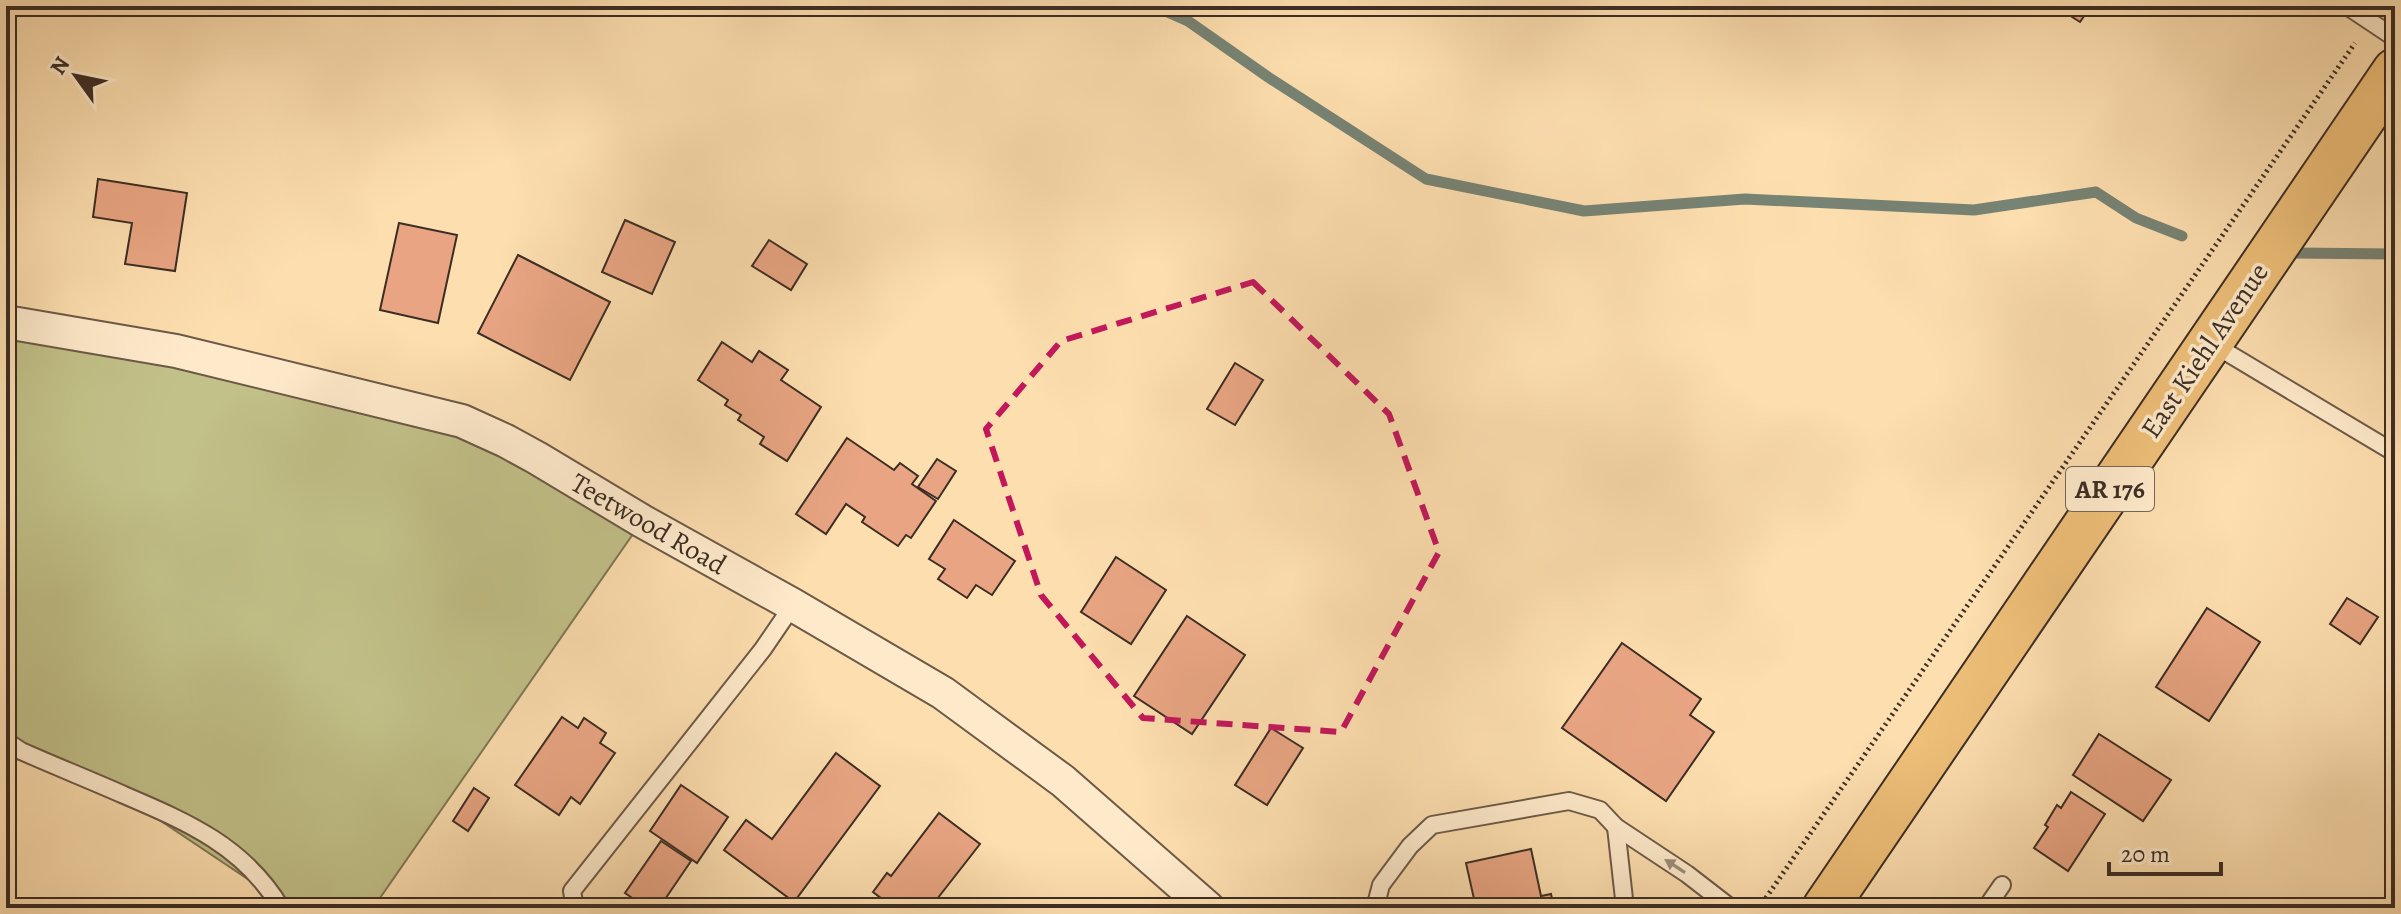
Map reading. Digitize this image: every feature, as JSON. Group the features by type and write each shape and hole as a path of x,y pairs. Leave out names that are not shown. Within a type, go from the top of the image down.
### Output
{"main road":[{"name":"East Kiehl Avenue","path":"1825,908 2395,71"}],"street":[{"name":"Teetwood Road","path":"6,322 176,351 462,421 506,441 943,693 1063,781 1208,908"}],"lane":[{"path":"2347,6 2395,38"},
{"path":"2210,342 2395,453"},
{"path":"575,908 572,891 763,649 793,605"},
{"path":"6,741 21,751 186,822 237,855 266,885 281,908"},
{"path":"1375,908 1381,885 1410,846 1432,825 1569,801 1600,810 1616,827 1687,874 1731,908"},
{"path":"1616,827 1625,908"},
{"path":"1986,908 2002,885"}],"path":[{"path":"1759,908 2370,21"}],"highlighted area":[{"path":"1253,282 1389,414 1439,552 1341,732 1143,718 1041,595 986,429 1061,341"}],"shaded area":[{"path":"6,322 462,421 642,521 373,908 291,908 131,801 6,745"}],"building":[{"path":"2055,6 2091,6 2080,22"},
{"path":"98,179 187,193 175,271 125,264 132,223 93,217"},
{"path":"625,220 675,242 652,294 602,272"},
{"path":"399,223 457,235 438,323 380,310"},
{"path":"769,240 807,264 791,290 752,266"},
{"path":"518,255 610,302 570,380 478,333"},
{"path":"722,342 752,362 759,351 788,370 781,380 821,407 787,461 760,444 764,437 738,420 741,415 725,405 728,400 698,380"},
{"path":"1235,363 1263,380 1235,425 1207,409"},
{"path":"847,438 894,470 900,463 918,476 912,484 936,501 911,538 906,535 898,546 862,522 865,517 846,504 826,534 796,514"},
{"path":"937,459 956,471 938,499 918,487"},
{"path":"954,520 1015,561 992,595 976,585 967,598 938,579 945,569 929,559"},
{"path":"1116,557 1166,590 1131,644 1081,612"},
{"path":"2347,598 2378,617 2360,644 2330,624"},
{"path":"2207,608 2260,642 2209,721 2156,687"},
{"path":"1187,616 1245,655 1192,734 1134,696"},
{"path":"1622,643 1701,699 1690,715 1714,732 1666,801 1562,728"},
{"path":"562,717 578,728 584,718 606,733 600,743 615,753 580,804 571,797 559,815 515,785"},
{"path":"1271,728 1303,748 1267,805 1235,785"},
{"path":"2099,734 2171,780 2143,821 2073,775"},
{"path":"836,753 880,786 794,902 724,850 746,820 772,839"},
{"path":"681,785 728,817 697,863 650,831"},
{"path":"474,788 489,798 468,831 453,821"},
{"path":"2071,792 2105,814 2068,871 2034,848 2048,827 2045,825 2057,805 2061,808"},
{"path":"939,813 980,844 930,908 894,908 873,892 887,873 891,876"},
{"path":"661,841 691,861 659,908 647,908 625,893"},
{"path":"1531,849 1541,896 1551,894 1554,908 1476,908 1466,863"}],"waterway":[{"path":"1154,6 1188,21 1268,77 1426,179 1584,211 1745,199 1974,210 2096,192 2136,218 2182,236"},
{"path":"2294,253 2395,254"}]}
